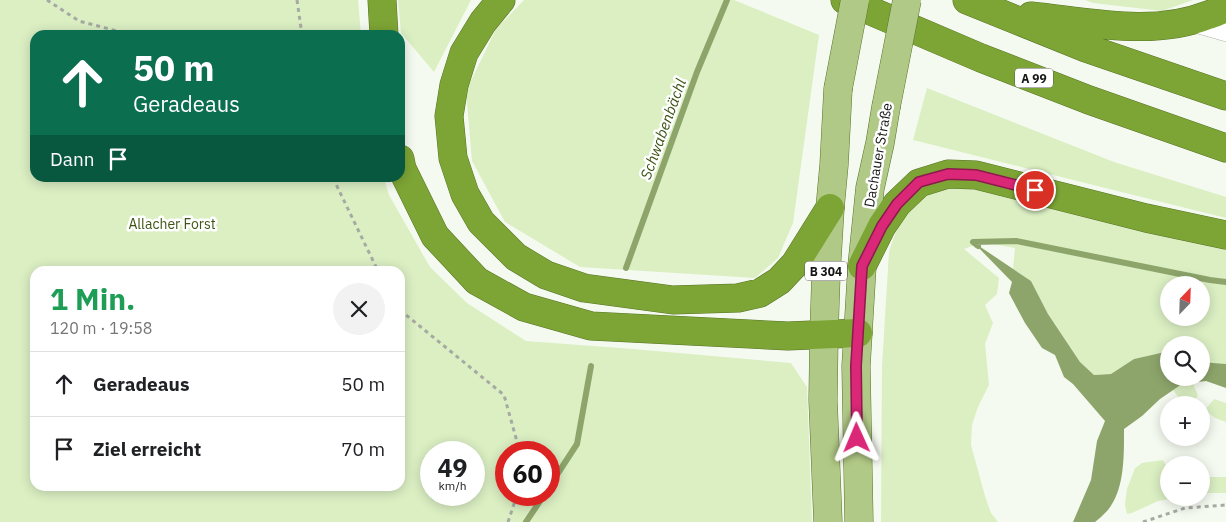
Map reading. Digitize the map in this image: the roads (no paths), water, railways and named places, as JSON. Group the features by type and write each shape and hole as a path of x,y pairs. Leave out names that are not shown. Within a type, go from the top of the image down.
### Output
{"highway":[{"path":"382,0 384,30"},
{"path":"501,0 483,22 464,53 454,85 449,116 453,158 465,194 481,222 516,257 546,275 584,288 673,300 738,298 760,293 779,281 795,264 830,208"},
{"name":"A 99","path":"845,0 1008,68 1098,103 1226,148"},
{"path":"968,0 1086,48 1226,96"},
{"path":"996,12 1118,26 1146,27 1178,24 1198,19 1226,7"},
{"path":"862,266 882,226 897,204 919,182 948,174 976,175 1146,218 1226,235"},
{"path":"405,175 435,236 477,280 524,307 591,326 788,336 858,333"}],"main road":[{"name":"B 304","path":"828,522 823,400 830,208 838,89 855,0"},
{"name":"Dachauer Straße","path":"858,522 856,366 862,266 870,188 907,0"}],"lane":[{"path":"1198,19 1226,28"}],"waterway":[{"name":"Schwabenbächl","path":"626,268 697,72 727,0"},
{"path":"978,246 973,242 1016,241 1226,282"},
{"name":"Schwabenbächl","path":"560,470 577,444 591,366"},
{"name":"Schwabenbächl","path":"526,522 537,506"}],"park label":[{"name":"Allacher Forst","path":"172,224"}]}
